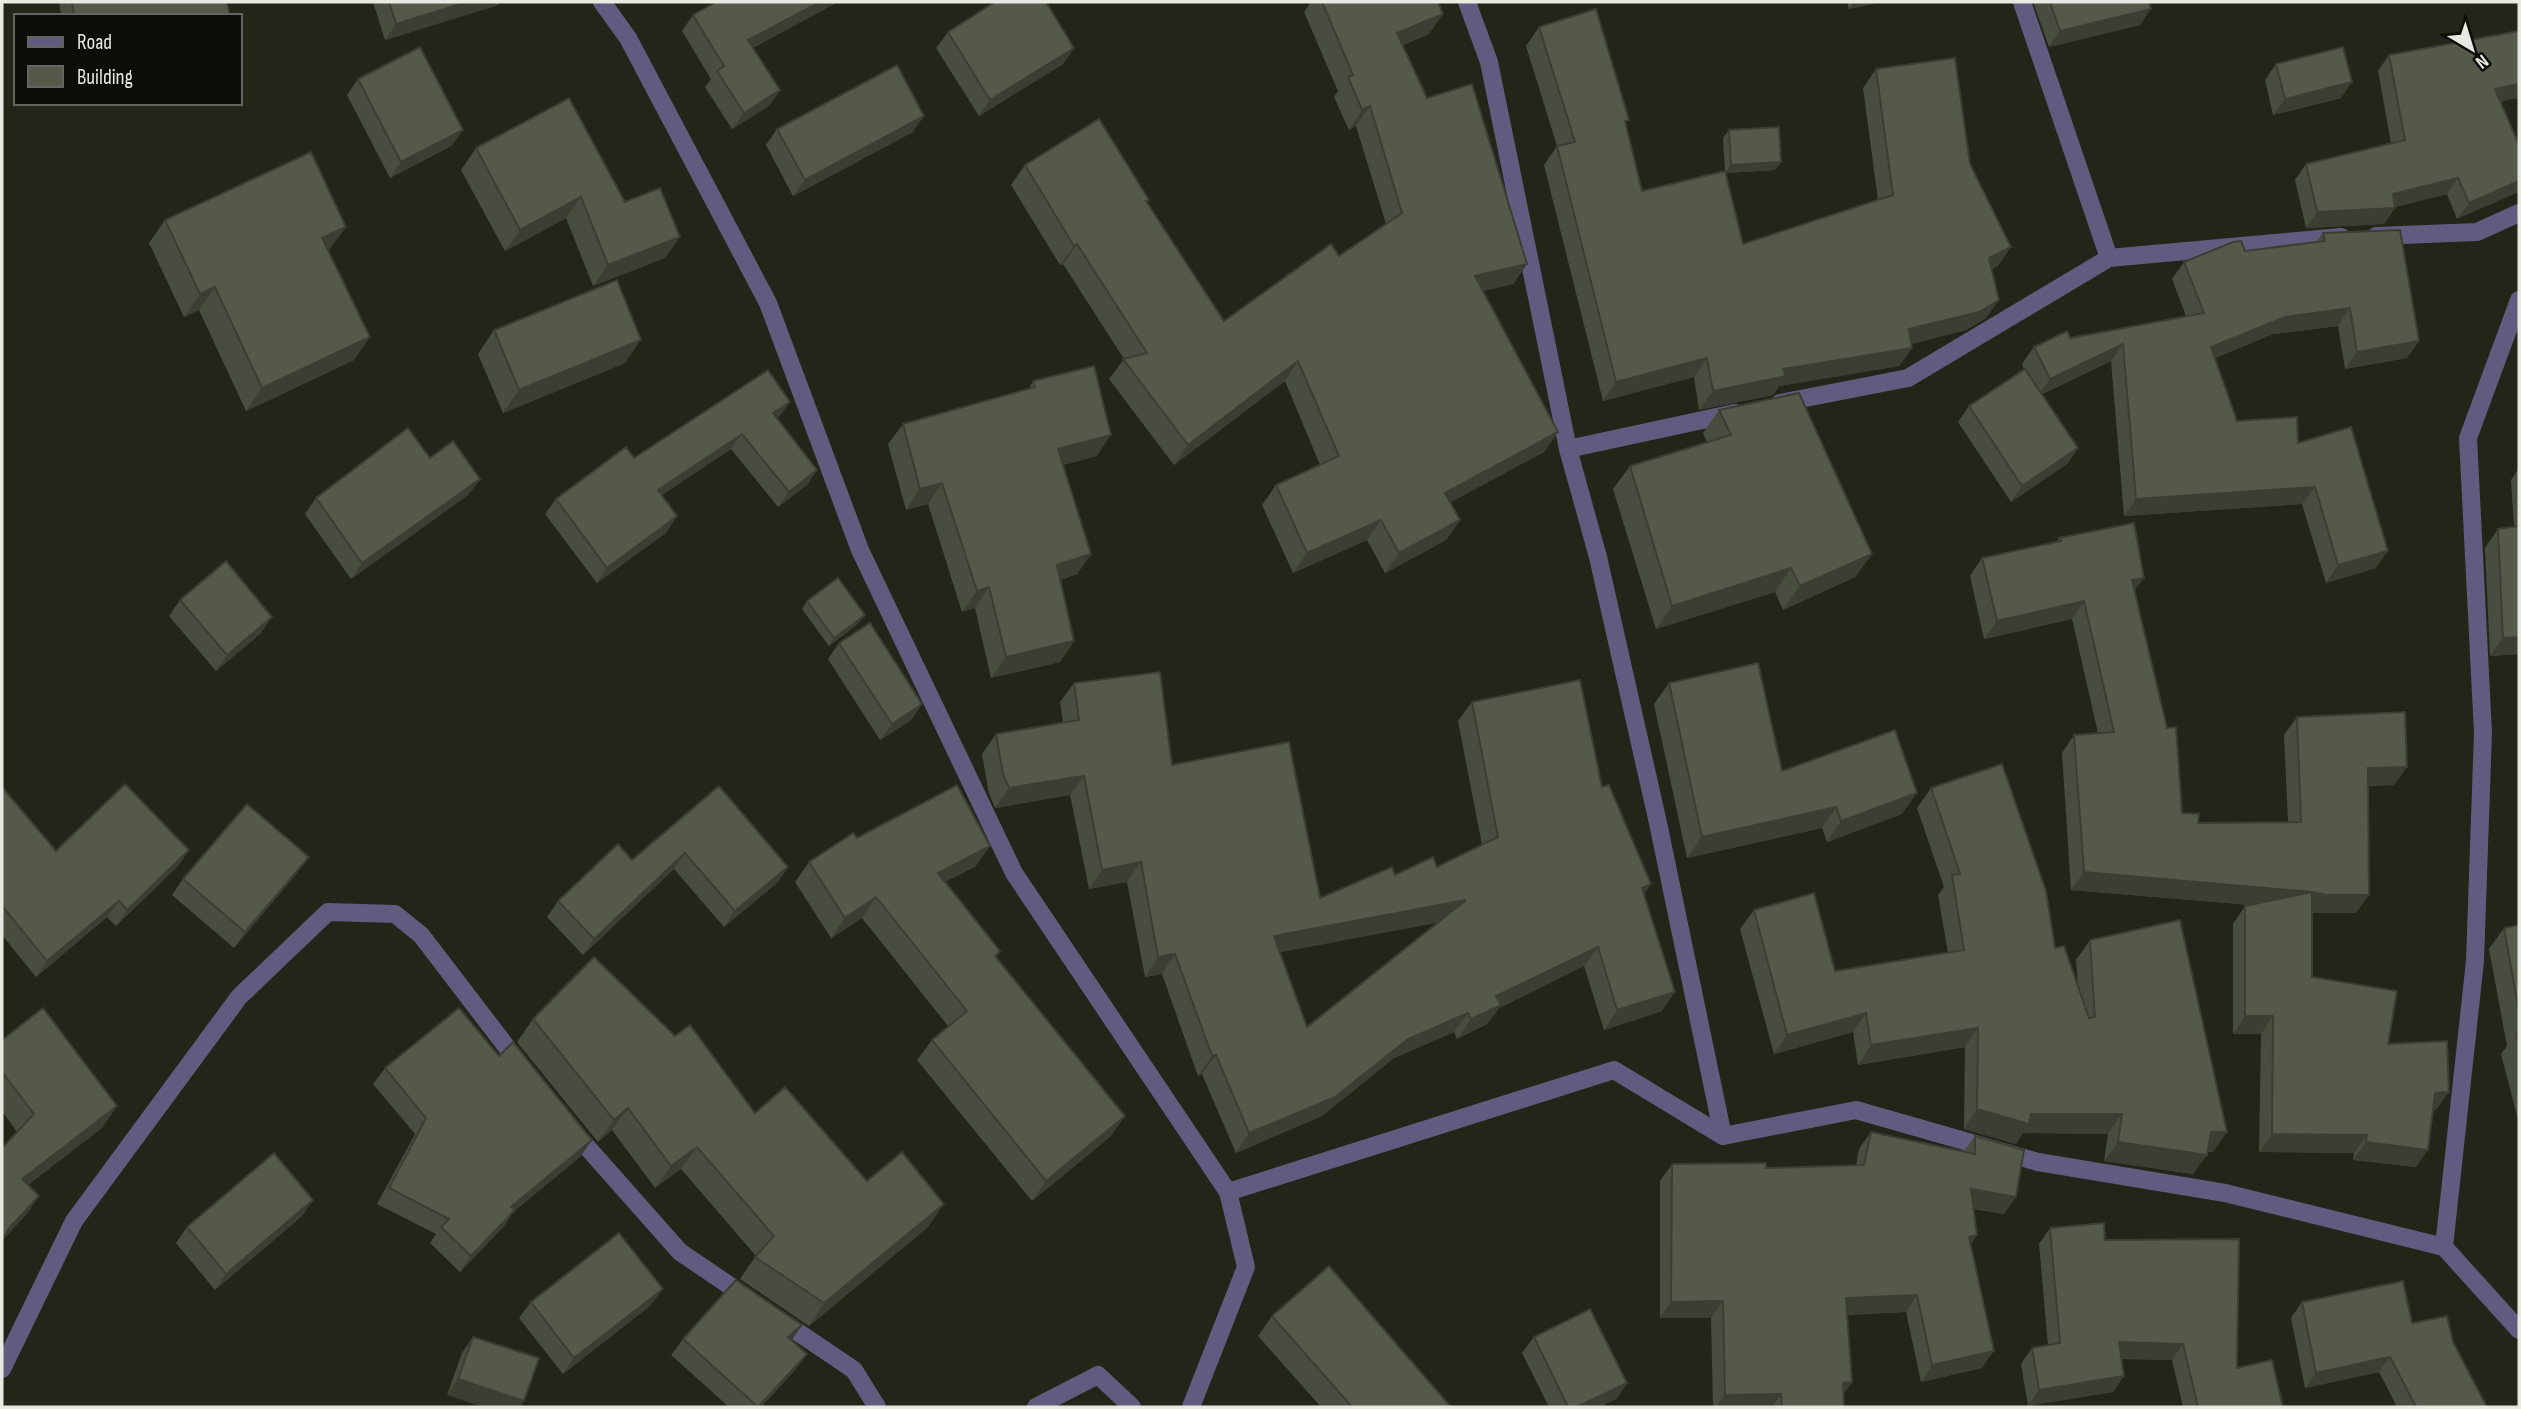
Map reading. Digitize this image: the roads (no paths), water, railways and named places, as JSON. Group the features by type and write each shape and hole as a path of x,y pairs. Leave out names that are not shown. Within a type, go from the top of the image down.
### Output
{"street":[{"path":"602,2 628,38 768,303 860,550 1014,873 1228,1192 1246,1267 1191,1407"},
{"path":"1467,2 1489,62 1568,449 1598,557 1658,823 1723,1136"},
{"path":"2022,2 2109,258"},
{"path":"1568,449 1908,378 2109,258 2309,239 2477,232 2519,213"},
{"path":"2444,1247 2475,961 2483,733 2468,438 2519,299"},
{"path":"2,1369 74,1221 239,997 328,912 395,914 421,935 537,1086"},
{"path":"1228,1192 1614,1070 1723,1136 1856,1110 2038,1163 2225,1193 2444,1247 2519,1330"},
{"path":"562,1118 680,1252 853,1370 877,1407"},
{"path":"1036,1407 1098,1375 1132,1407"}]}
